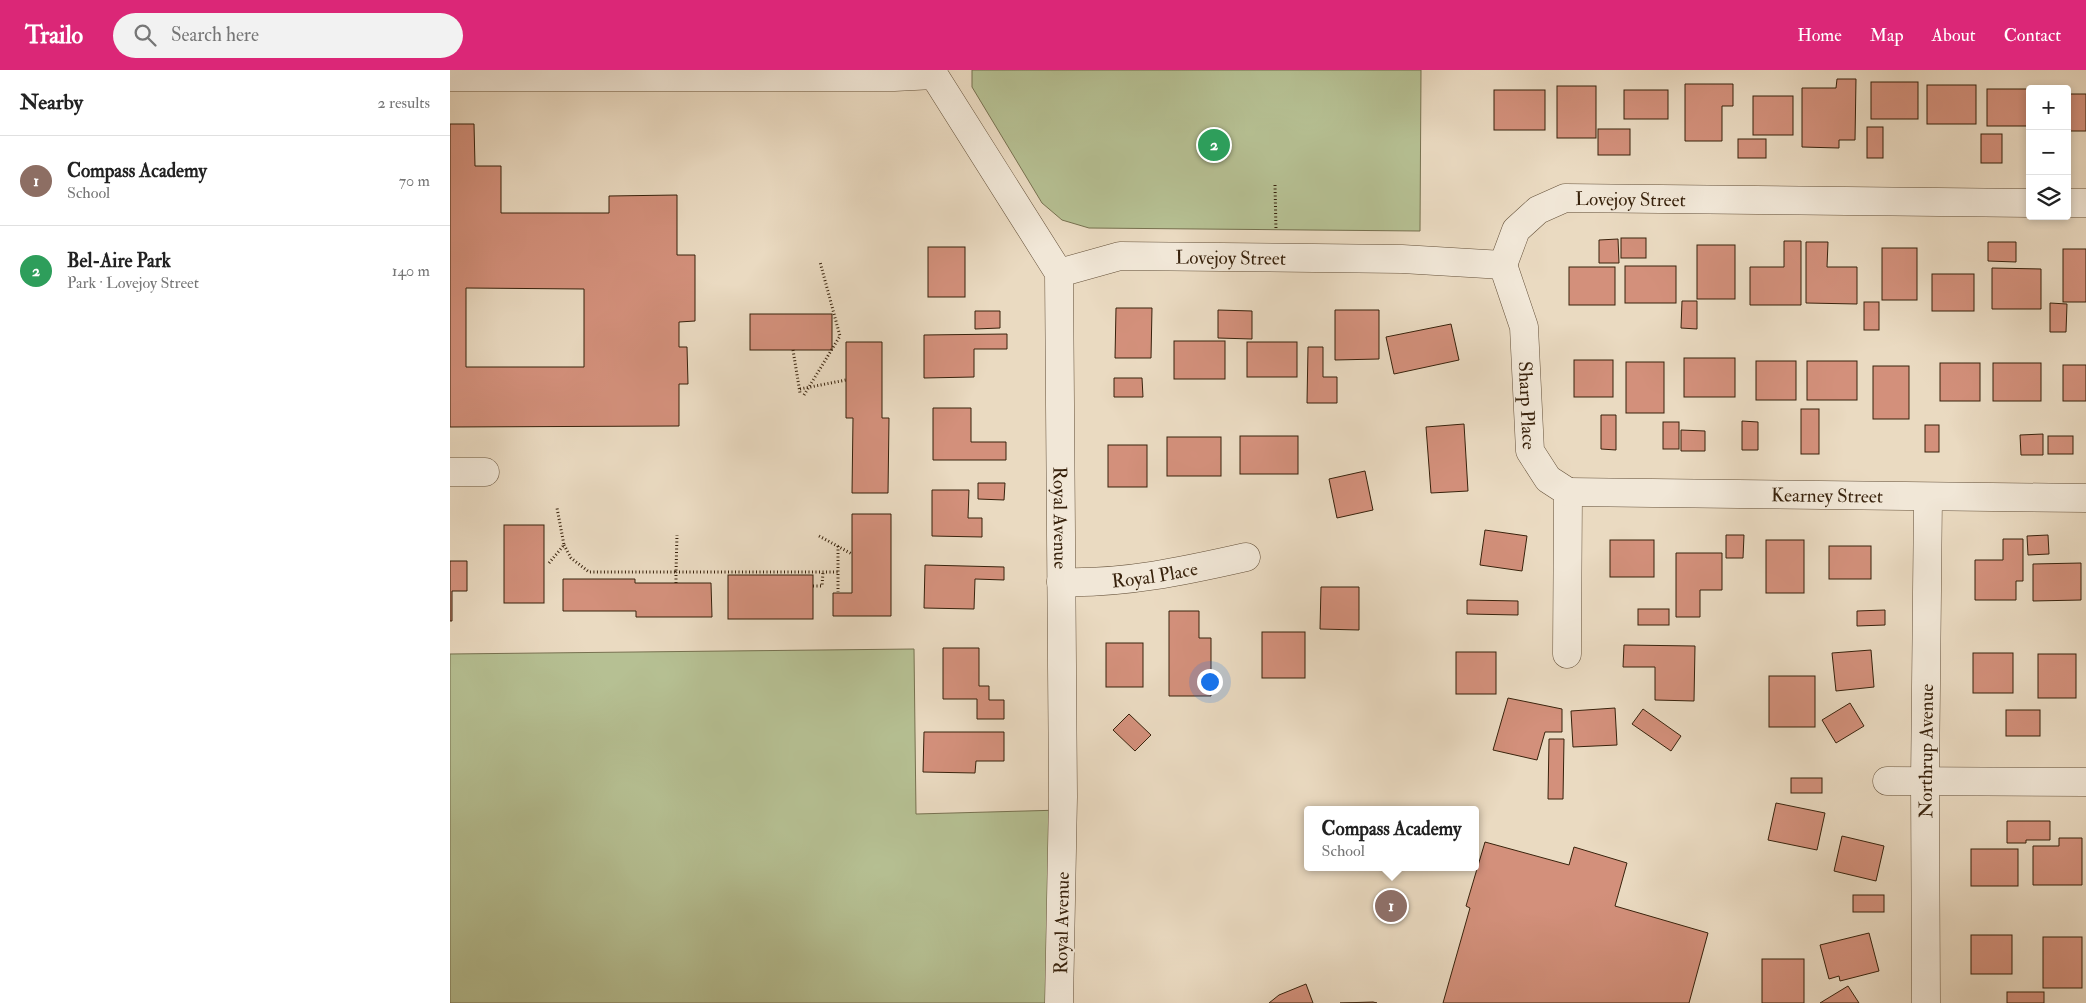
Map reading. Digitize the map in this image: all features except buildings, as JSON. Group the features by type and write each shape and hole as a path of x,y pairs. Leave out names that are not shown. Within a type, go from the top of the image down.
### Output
{"street":[{"path":"450,77 937,72 1059,273"},
{"name":"Lovejoy Street","path":"1059,273 1120,256 1402,259 1503,265 1516,230 1538,210 1565,198 2026,202"},
{"path":"2071,203 2086,203"},
{"name":"Sharp Place","path":"1503,265 1524,327 1530,450 1548,479 1568,492"},
{"name":"Royal Avenue","path":"1059,273 1063,797 1060,1003"},
{"path":"450,472 485,472"},
{"path":"1567,654 1568,492"},
{"name":"Kearney Street","path":"1568,492 2086,498"},
{"name":"Northrup Avenue","path":"1926,1003 1925,781 1928,497"},
{"name":"Royal Place","path":"1061,582 1097,582 1171,574 1246,557"},
{"path":"1887,781 2086,782"}],"path":[{"path":"1275,185 1276,234"},
{"path":"801,392 808,387 840,336 820,262"},
{"path":"793,350 801,392"},
{"path":"801,392 808,387 846,380"},
{"path":"557,508 564,545 571,558 589,572 838,572"},
{"path":"676,583 677,535"},
{"path":"819,536 852,554"},
{"path":"549,563 564,545"},
{"path":"838,546 838,592"},
{"path":"813,586 822,586 823,572"}],"green space":[{"path":"972,70 1421,70 1420,231 1089,228 1062,220 1042,203 972,87"},
{"path":"914,649 916,814 1062,810 1059,1003 450,1003 450,654"}],"place":[{"name":"Bel-Aire Park","path":"1214,145"},
{"name":"Compass Academy","path":"1391,906"}]}
